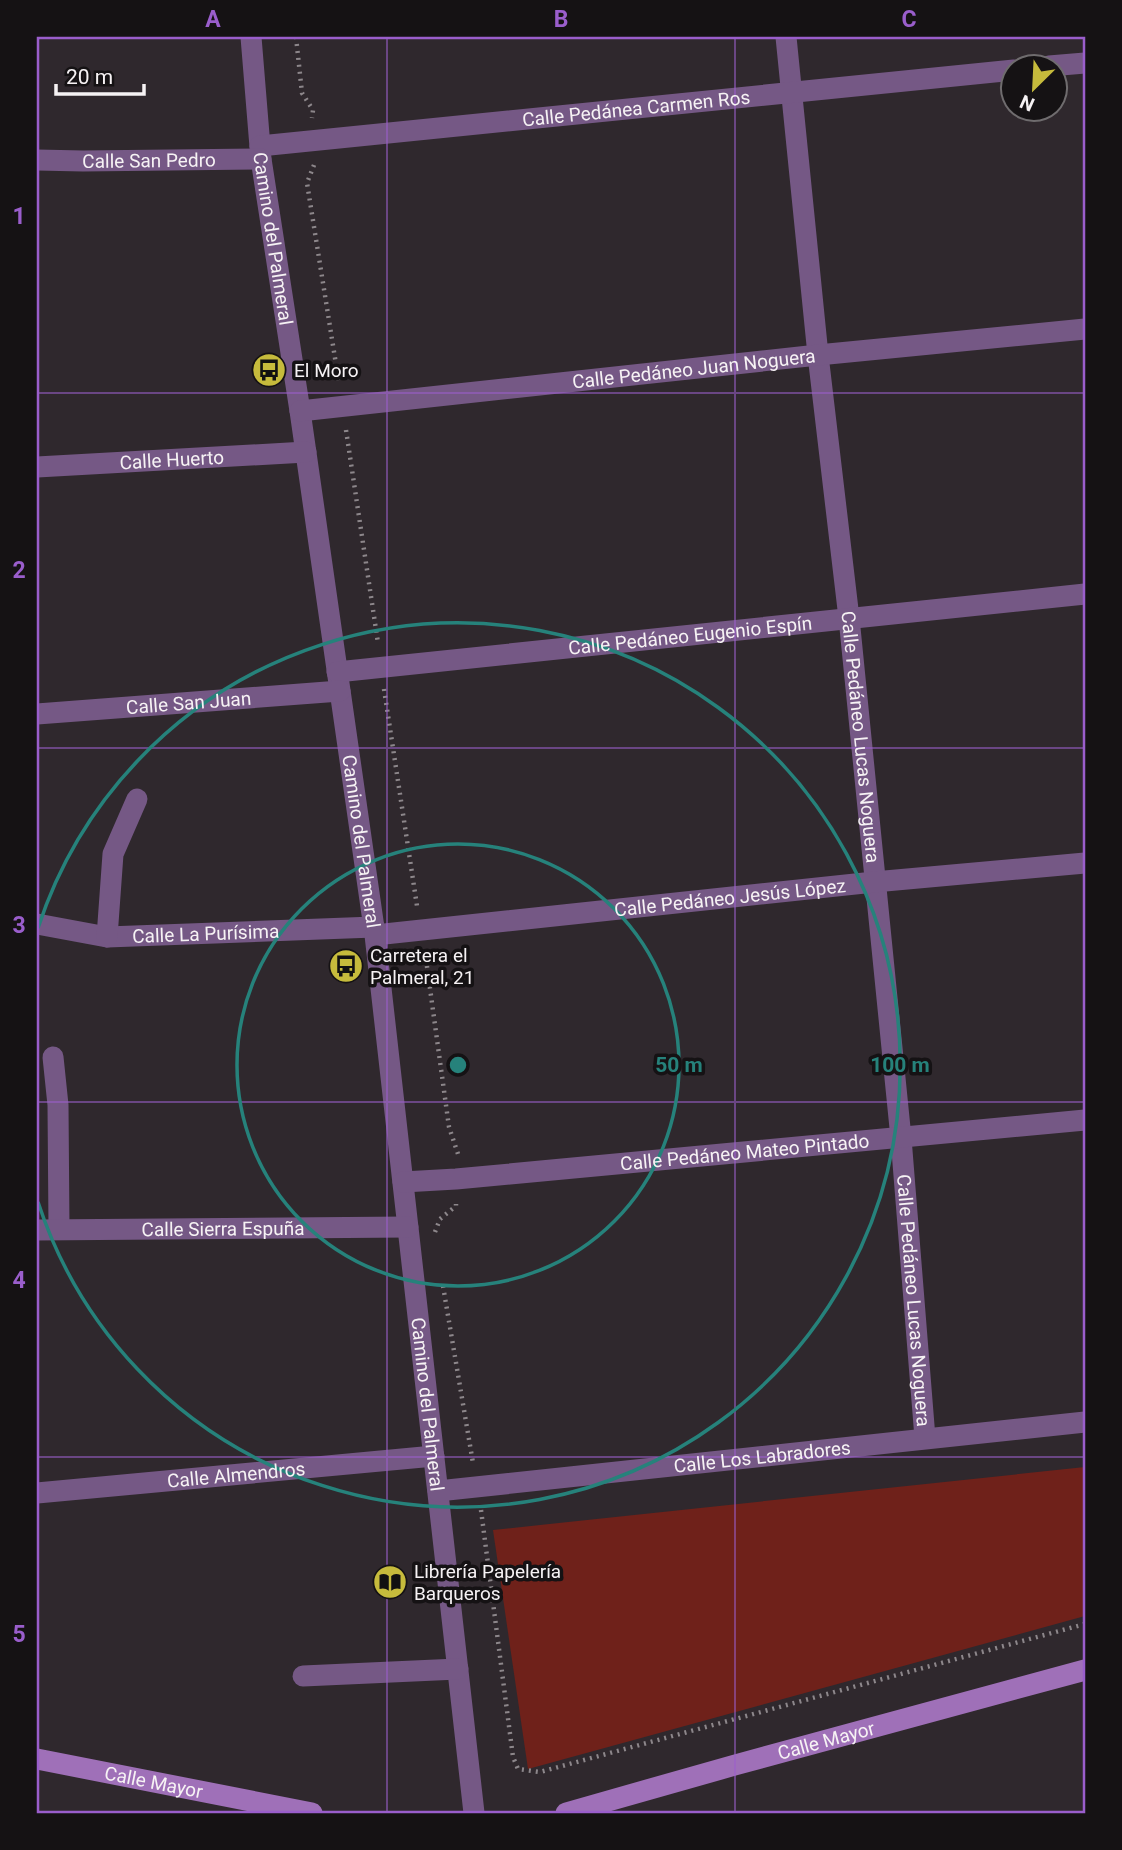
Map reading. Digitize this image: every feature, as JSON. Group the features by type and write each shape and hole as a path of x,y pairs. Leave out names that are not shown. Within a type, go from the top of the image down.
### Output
{"street":[{"name":"Camino del Palmeral","path":"251,37 260,152 375,931 474,1813"},
{"name":"Calle Pedáneo Lucas Noguera","path":"786,37 818,355 849,618 901,1138 925,1438"},
{"name":"Calle Pedánea Carmen Ros","path":"260,152 312,141 1000,71"},
{"name":"Calle San Pedro","path":"37,160 83,161 260,152"},
{"name":"Calle Pedáneo Juan Noguera","path":"300,411 1085,329"},
{"name":"Calle Huerto","path":"37,467 306,452"},
{"name":"Calle Pedáneo Eugenio Espín","path":"339,681 381,667 1085,594"},
{"name":"Calle San Juan","path":"37,714 339,681"},
{"path":"107,937 113,854 137,799"},
{"name":"Calle Pedáneo Jesús López","path":"375,931 422,930 874,882 1085,863"},
{"name":"Calle La Purísima","path":"37,924 107,937 375,931"},
{"path":"53,1057 58,1105 60,1229"},
{"name":"Calle Pedáneo Mateo Pintado","path":"403,1182 1085,1120"},
{"name":"Calle Sierra Espuña","path":"37,1230 408,1227"},
{"name":"Calle Los Labradores","path":"438,1491 1085,1422"},
{"name":"Calle Almendros","path":"37,1493 434,1455"},
{"path":"303,1676 458,1669"},
{"name":"Calle Mayor","path":"566,1813 1085,1670"},
{"name":"Calle Mayor","path":"37,1759 312,1813"}],"path":[{"path":"296,37 302,93 313,110 314,166 307,183 422,930 449,1127 458,1151 456,1206 440,1219 434,1234"},
{"path":"441,1275 478,1488 513,1757 518,1769 540,1772 1085,1624"}],"shaded area":[{"path":"1085,1467 1085,1616 528,1769 493,1530"}],"place":[{"name":"El Moro","path":"269,370"},
{"name":"Carretera el Palmeral, 21","path":"346,966"},
{"name":"Librería Papelería Barqueros","path":"390,1582"}]}
